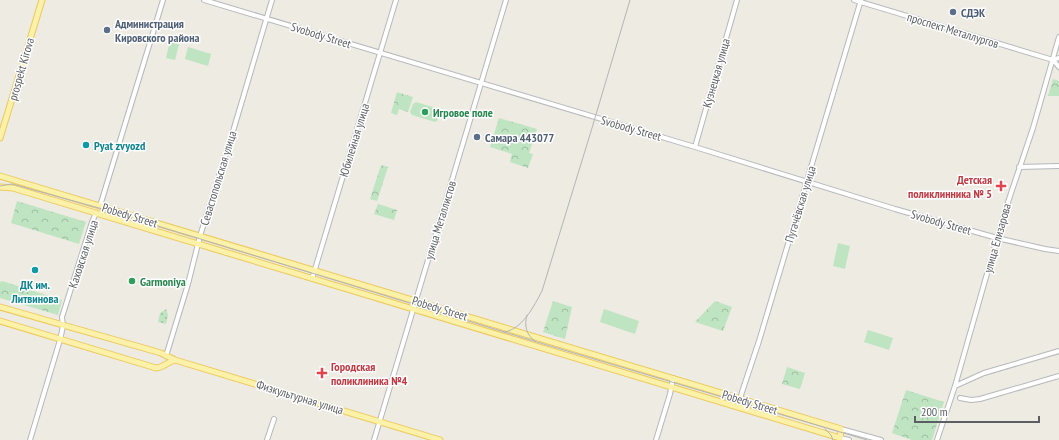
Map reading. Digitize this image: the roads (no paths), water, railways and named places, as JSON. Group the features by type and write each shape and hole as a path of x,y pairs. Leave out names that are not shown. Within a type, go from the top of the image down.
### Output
{"main road":[{"name":"prospekt Kirova","path":"0,138 42,0"},
{"name":"Pobedy Street","path":"0,176 841,429"},
{"name":"Pobedy Street","path":"0,188 13,188 840,439"},
{"name":"Каховская улица","path":"96,213 100,206"},
{"name":"Физкультурная улица","path":"0,307 63,326 98,334 163,354 175,360 440,440"},
{"path":"0,321 156,368 162,367 175,360"},
{"path":"163,354 165,360 164,365"},
{"path":"840,439 841,429"}],"street":[{"name":"Каховская улица","path":"100,206 163,0"},
{"name":"Svobody Street","path":"204,0 695,147 806,182 997,238 1059,251"},
{"name":"Севастопольская улица","path":"163,354 188,284 202,229 272,0"},
{"name":"Юбилейная улица","path":"312,279 396,0"},
{"name":"улица Металлистов","path":"374,440 506,0"},
{"name":"Кузнецкая улица","path":"695,147 737,0"},
{"name":"проспект Металлургов","path":"854,0 1053,60"},
{"name":"Пугачёвская улица","path":"738,408 861,1"},
{"name":"улица Елизарова","path":"937,440 955,386 997,238 1033,128 1059,37"},
{"path":"1059,58 1053,60 1059,67"},
{"path":"1019,167 1059,166"},
{"name":"Каховская улица","path":"30,440 60,340 63,326 62,317 96,213"},
{"path":"955,386 984,373 1059,351"},
{"path":"960,398 971,400 980,399 1059,376"},
{"path":"656,440 673,378"},
{"path":"267,440 274,419"},
{"name":"Pobedy Street","path":"841,429 880,440"},
{"name":"Pobedy Street","path":"840,439 849,440"}],"tram line":[{"path":"504,332 516,327 522,322 542,291 630,0"},
{"path":"0,186 12,184 99,208 537,342 867,440"},
{"path":"527,315 526,330 535,341"},
{"path":"825,429 831,435 833,440"}],"place":[{"name":"СДЭК","path":"953,12"},
{"name":"Администрация Кировского района","path":"107,30"},
{"name":"Игровое поле","path":"425,112"},
{"name":"Самара 443077","path":"477,137"},
{"name":"Pyat zvyozd","path":"86,145"},
{"name":"Детская поликлинника № 5","path":"1001,186"},
{"name":"ДК им. Литвинова","path":"35,270"},
{"name":"Garmoniya","path":"132,281"},
{"name":"Городская поликлиника №4","path":"322,373"}]}
